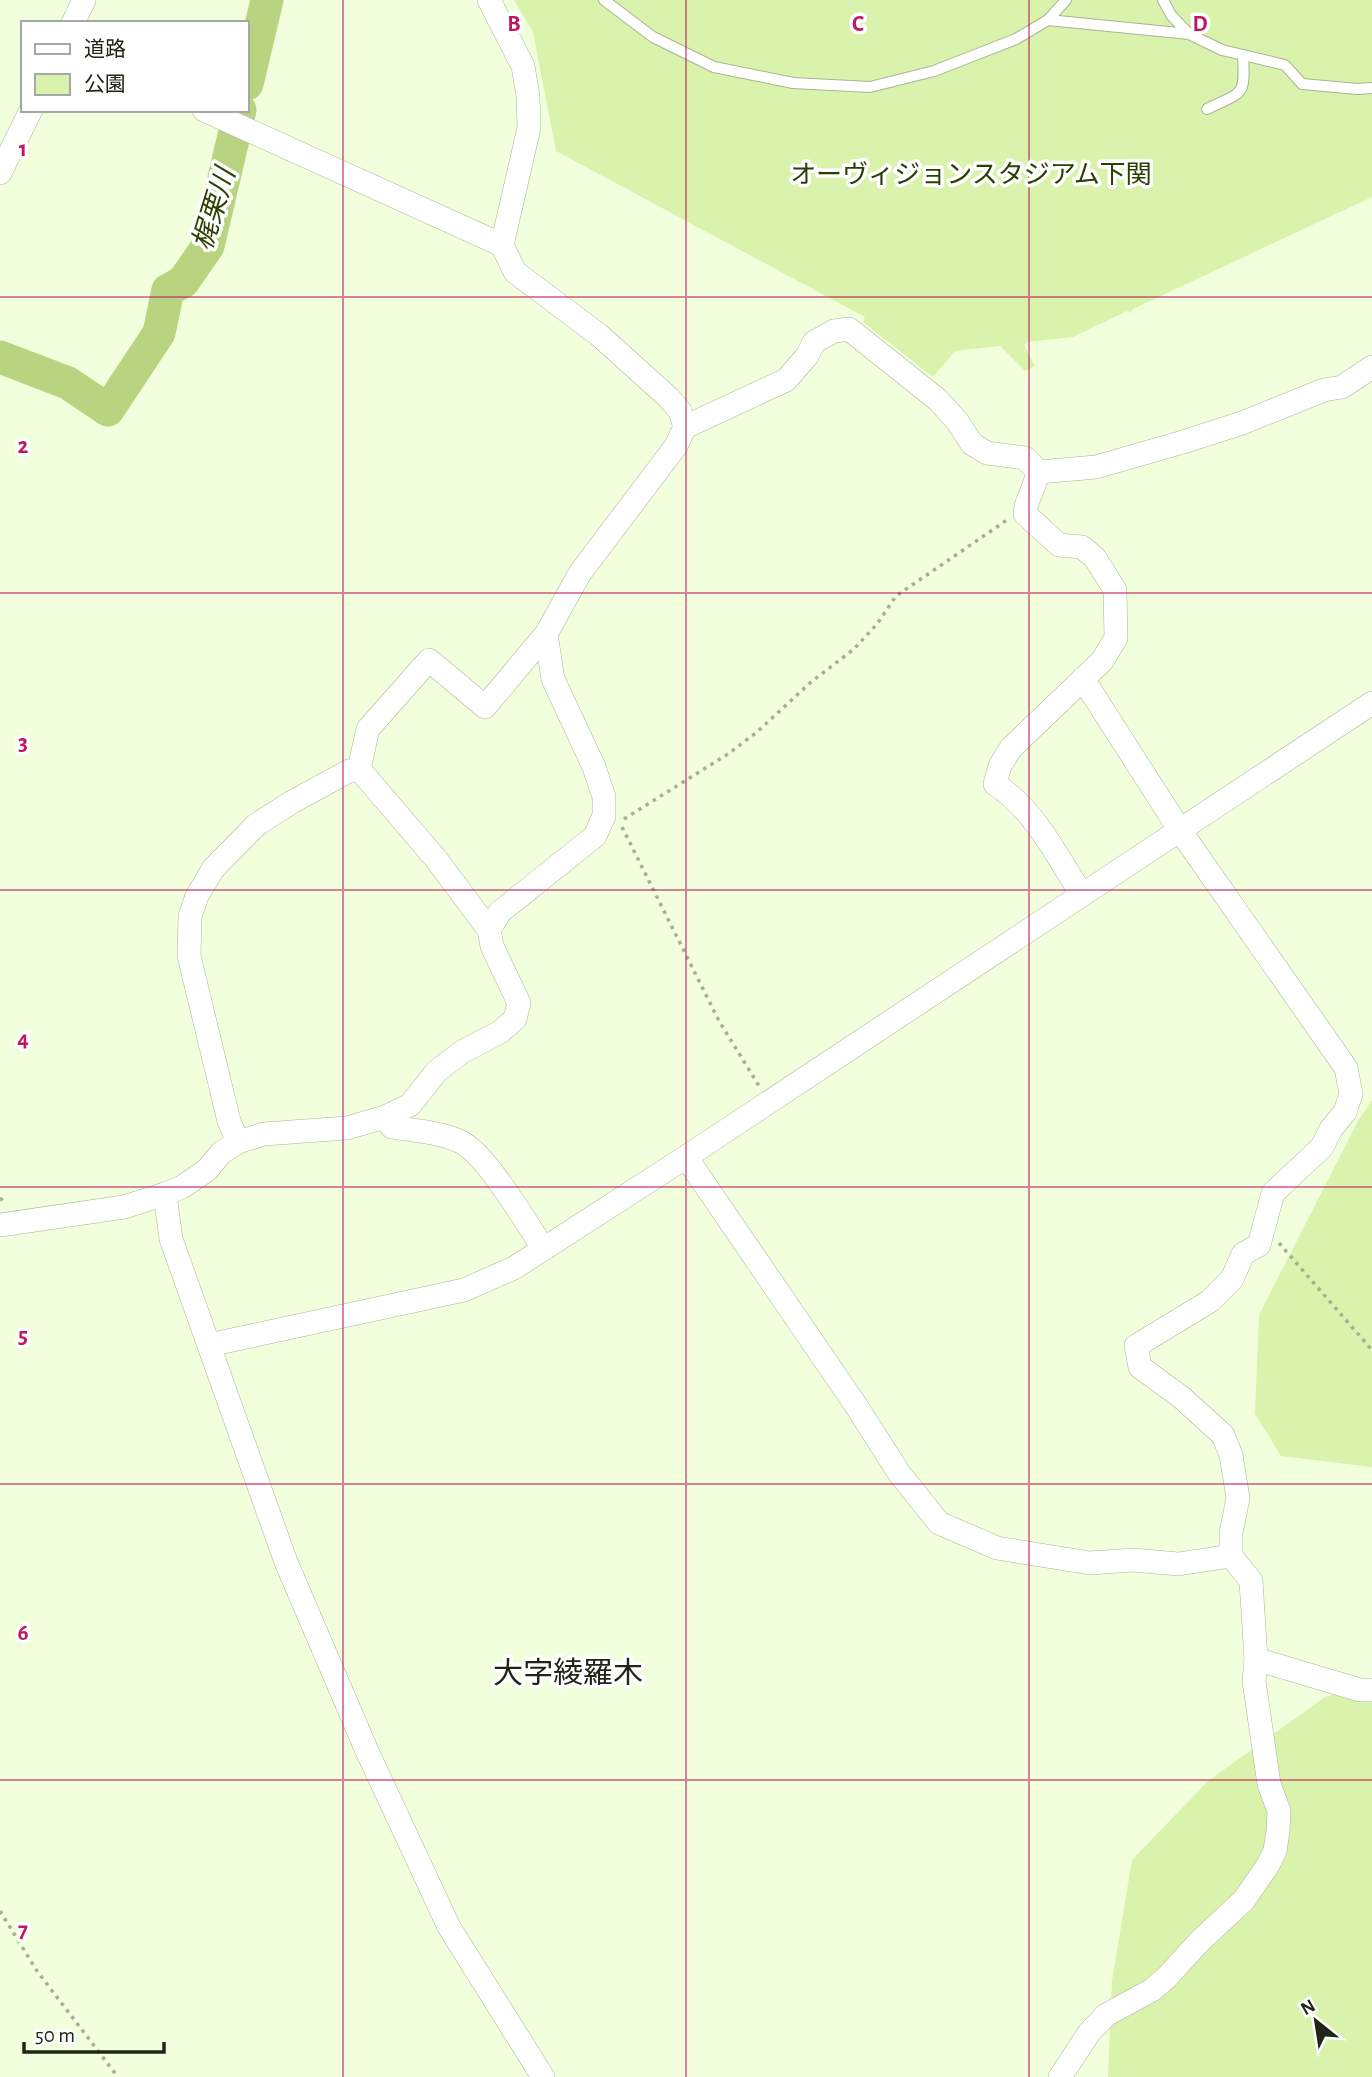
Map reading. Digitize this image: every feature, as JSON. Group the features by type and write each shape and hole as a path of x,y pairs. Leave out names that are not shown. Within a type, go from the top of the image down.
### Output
{"street":[{"path":"74,21 84,0"},
{"path":"489,0 523,66 528,96 529,128 502,245 515,272 599,335 669,398 680,411 685,427"},
{"path":"0,173 30,112"},
{"path":"208,112 502,245"},
{"path":"359,769 368,729 429,660 485,708 546,634 580,573 676,446 685,427 786,380 807,356 814,342 834,331 849,329 939,400 972,444 987,453 1025,458 1039,472"},
{"path":"1039,472 1096,467 1183,442 1242,423 1324,390 1342,387 1372,367"},
{"path":"1039,472 1025,514 1059,545 1082,547 1095,558 1115,590 1116,638 1102,661 1012,748 1000,766 995,784 1012,795 1030,814 1082,895"},
{"path":"489,930 500,912 595,836 604,816 604,797 594,767 553,679 546,634"},
{"path":"1060,2077 1089,2033 1106,2015 1152,1990 1244,1900 1258,1882 1275,1851 1279,1811 1269,1784 1254,1681 1256,1659 1251,1581 1231,1556 1231,1533 1238,1498 1231,1455 1223,1435 1181,1397 1140,1367 1136,1346 1210,1301 1232,1279 1243,1254 1259,1245 1273,1193 1322,1147 1331,1129 1345,1112 1351,1094 1346,1068 1181,832 1083,679"},
{"path":"209,1345 464,1290 514,1268 1181,832 1372,703"},
{"path":"0,1225 124,1207 165,1194 199,1176 221,1153 238,1142 264,1134 346,1128 385,1117 410,1105 437,1071 462,1052 500,1032 515,1019 519,1003 492,946 489,930 436,859 359,769"},
{"path":"238,1142 229,1121 189,956 190,916 193,906 213,869 256,825 349,771 359,769"},
{"path":"385,1117 392,1127 442,1135 463,1143 482,1159 544,1249"},
{"path":"687,1157 899,1473 939,1523 997,1548 1090,1563 1132,1560 1178,1564 1231,1556"},
{"path":"165,1194 171,1239 286,1562 367,1751 449,1927 543,2077"},
{"path":"1256,1659 1360,1690 1372,1690"}],"lane":[{"path":"604,0 653,37 714,67 793,83 870,87 934,71 1016,39 1048,20 1066,0"},
{"path":"1163,0 1171,15 1189,34"},
{"path":"1048,20 1189,34 1222,50 1285,65 1302,84 1372,88"},
{"path":"1208,109 1241,93 1244,87 1243,55"}],"path":[{"path":"769,1103 719,1021 619,822 728,754 757,732 811,682 854,649 877,624 896,596 1014,515 1025,514"},
{"path":"1264,1227 1372,1350"},
{"path":"0,1912 37,1971 118,2077"}],"green space":[{"name":"オーヴィジョンスタジアム下関","path":"514,0 1372,0 1372,197 1133,309 1131,313 1127,311 1073,337 1027,342 1024,345 1035,366 1025,371 1000,346 955,351 933,377 863,322 865,317 556,151 533,32"},
{"path":"1372,1100 1372,1467 1281,1456 1255,1414 1259,1315 1358,1121"},
{"path":"1372,1684 1372,2077 1108,2077 1112,1981 1132,1860 1208,1781 1325,1697"}],"waterway":[{"name":"梶栗川","path":"248,80 267,0"},
{"name":"梶栗川","path":"0,357 68,383 108,410 159,333 168,290 183,282 208,246 240,112"}],"district":[{"name":"大字綾羅木","path":"568,1673"}]}
